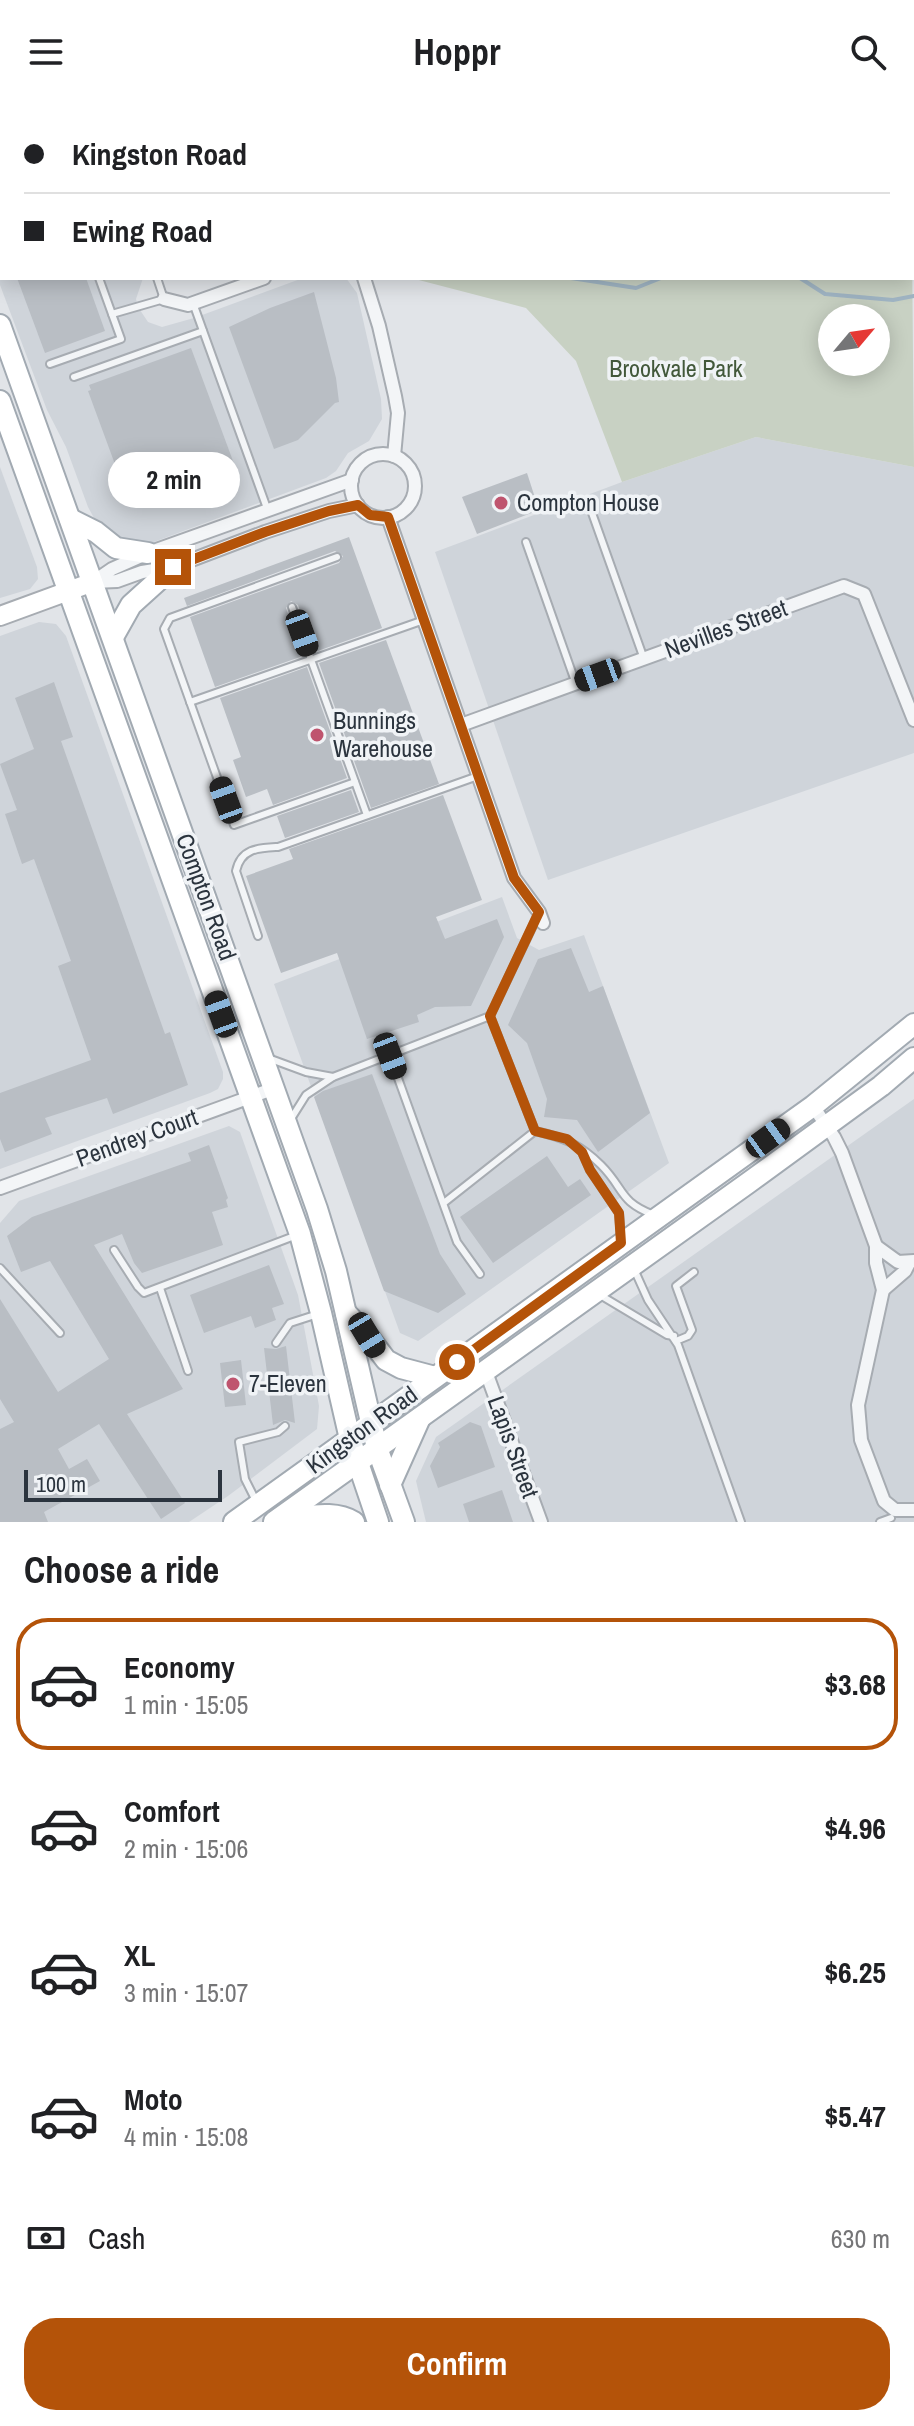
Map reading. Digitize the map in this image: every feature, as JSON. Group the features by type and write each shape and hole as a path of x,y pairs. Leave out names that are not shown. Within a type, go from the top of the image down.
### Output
{"main road":[{"name":"Compton Road","path":"0,325 328,1243 377,1448 404,1522"},
{"name":"Compton Road","path":"0,401 300,1234 350,1439 378,1522"},
{"path":"70,519 96,532 116,548 148,553"},
{"path":"113,637 131,605 173,567"},
{"path":"0,616 93,582"},
{"name":"Kingston Road","path":"234,1522 813,1106 914,1024"},
{"name":"Kingston Road","path":"277,1520 881,1086 914,1058"},
{"path":"346,1313 386,1360 401,1368 435,1377"},
{"path":"390,1485 420,1418"},
{"path":"277,1520 334,1514 354,1522"}],"street":[{"path":"164,299 188,305 258,280"},
{"path":"365,280 379,326 398,413 394,456"},
{"path":"382,454 394,456 410,469 415,488 408,506 398,515 370,515 358,505 352,480 357,469 370,457 382,454"},
{"path":"93,582 112,569 148,553 352,480"},
{"path":"93,582 117,581 142,572 173,567 265,532 358,505"},
{"path":"388,517 514,878 541,917"},
{"name":"Nevilles Street","path":"461,725 844,586 864,594 914,720"},
{"name":"Pendrey Court","path":"0,1188 275,1088"},
{"path":"813,1106 842,1153 876,1246 876,1263 883,1290 861,1391 858,1417 861,1440 888,1517 914,1510"},
{"path":"876,1246 898,1262 911,1262"},
{"path":"883,1290 911,1262"},
{"name":"Lapis Street","path":"486,1372 541,1522"}],"lane":[{"path":"50,364 121,339 100,280"},
{"path":"112,314 164,299 158,280"},
{"path":"193,303 268,511"},
{"path":"74,377 203,331"},
{"path":"592,513 644,659"},
{"path":"526,542 576,684"},
{"path":"337,557 170,618 164,629 234,825 355,782"},
{"path":"292,607 367,815"},
{"path":"190,702 424,620"},
{"path":"258,936 236,871 242,857 258,848 278,847 478,776"},
{"path":"288,1125 306,1095 333,1077 490,1016 541,917"},
{"path":"490,1016 535,1131"},
{"path":"390,1056 457,1242 480,1274"},
{"path":"263,1057 306,1072 333,1077"},
{"path":"535,1131 567,1139 600,1164 631,1205 658,1217"},
{"path":"445,1202 535,1131"},
{"path":"582,1152 590,1170 619,1213 621,1243"},
{"path":"114,1250 144,1293 300,1234"},
{"path":"632,1266 648,1300 675,1339 741,1522"},
{"path":"0,1268 60,1333"},
{"path":"595,1293 675,1339 688,1336 692,1330 676,1286 694,1272"},
{"path":"160,1288 188,1371"},
{"path":"276,1343 290,1323 321,1313"},
{"path":"258,1505 245,1479 239,1442 278,1432 285,1426"}],"shaded area":[{"path":"0,280 142,280 136,299 138,307 148,322 162,327 298,280 347,280 357,293 381,399 382,419 369,441 348,453 336,471 326,478 136,548 100,529 88,507"},
{"path":"756,437 914,467 914,753 548,880 435,552 622,482"},
{"path":"0,467 37,567 38,579 30,589 0,598"},
{"path":"39,622 56,624 66,636 223,1079 218,1089 210,1093 0,1169 0,636"},
{"path":"502,897 517,938 539,950 584,935 669,1163 418,1341 400,1333 274,984"},
{"path":"914,1099 914,1522 426,1522 416,1481 436,1437"},
{"path":"229,1126 240,1132 298,1295 319,1406 317,1429 189,1522 0,1522 0,1223 19,1201"}],"green space":[{"name":"Brookvale Park","path":"419,280 912,280 914,467 756,437 622,482 576,361 526,308"}],"building":[{"path":"18,280 87,280 105,331 45,353"},
{"path":"314,292 339,402 298,440 274,449 229,327"},
{"path":"191,348 236,469 171,493 170,488 146,497 126,487 88,391 91,390 89,385"},
{"name":"Compton House","path":"527,473 539,510 477,534 462,497"},
{"path":"349,537 382,628 315,652 298,605 291,601 286,608 303,656 215,687 190,617 339,563 343,556 335,551 187,606 184,598"},
{"path":"386,640 439,784 371,808 319,663"},
{"path":"307,667 347,778 273,805 267,789 246,797 233,760 241,757 220,698"},
{"path":"54,682 73,737 61,741 165,1034 170,1032 188,1085 113,1114 107,1098 45,1118 52,1134 5,1152 0,1139 0,1093 91,1060 58,966 71,961 34,859 22,864 5,814 17,810 0,764 34,749 15,698"},
{"path":"351,790 359,812 285,838 277,816"},
{"path":"443,795 482,900 436,917 445,939 497,919 504,937 471,1006 435,1007 417,1015 419,1022 367,1039 337,953 281,973 246,876 293,859 289,849"},
{"path":"571,948 589,992 603,986 650,1113 598,1152 577,1120 544,1117 547,1099 527,1043 508,1025 538,959"},
{"path":"372,1074 440,1254 466,1294 438,1313 384,1291 314,1097"},
{"path":"209,1145 228,1198 228,1207 212,1212 223,1245 142,1273 134,1263 122,1234 94,1245 183,1389 127,1414 185,1503 161,1519 99,1424 58,1449 69,1469 87,1459 100,1481 44,1512 48,1522 0,1522 0,1429 14,1422 0,1399 0,1299 58,1392 109,1359 50,1261 21,1272 7,1236 32,1217 191,1161 188,1153"},
{"path":"547,1156 568,1187 580,1179 591,1195 493,1263 460,1217"},
{"path":"269,1265 284,1304 272,1308 276,1320 255,1328 251,1316 204,1333 190,1295"},
{"path":"286,1346 295,1423 285,1420 273,1425 264,1348"},
{"name":"7-Eleven","path":"241,1360 246,1405 225,1407 220,1363"},
{"path":"470,1422 481,1426 495,1467 438,1488 430,1466 440,1447 438,1443"},
{"path":"502,1490 513,1522 469,1522 463,1504"}],"waterway":[{"path":"584,280 636,288 656,280"},
{"path":"803,280 825,294 893,300 914,296"}],"place":[{"name":"Compton House","path":"501,503"},
{"name":"Bunnings Warehouse","path":"317,735"},
{"name":"7-Eleven","path":"233,1384"}],"route":[{"path":"173,567 329,511 358,505 370,515 388,517 514,878 539,912 490,1016 535,1131 567,1139 582,1152 590,1170 621,1217 621,1243 457,1362"}]}
